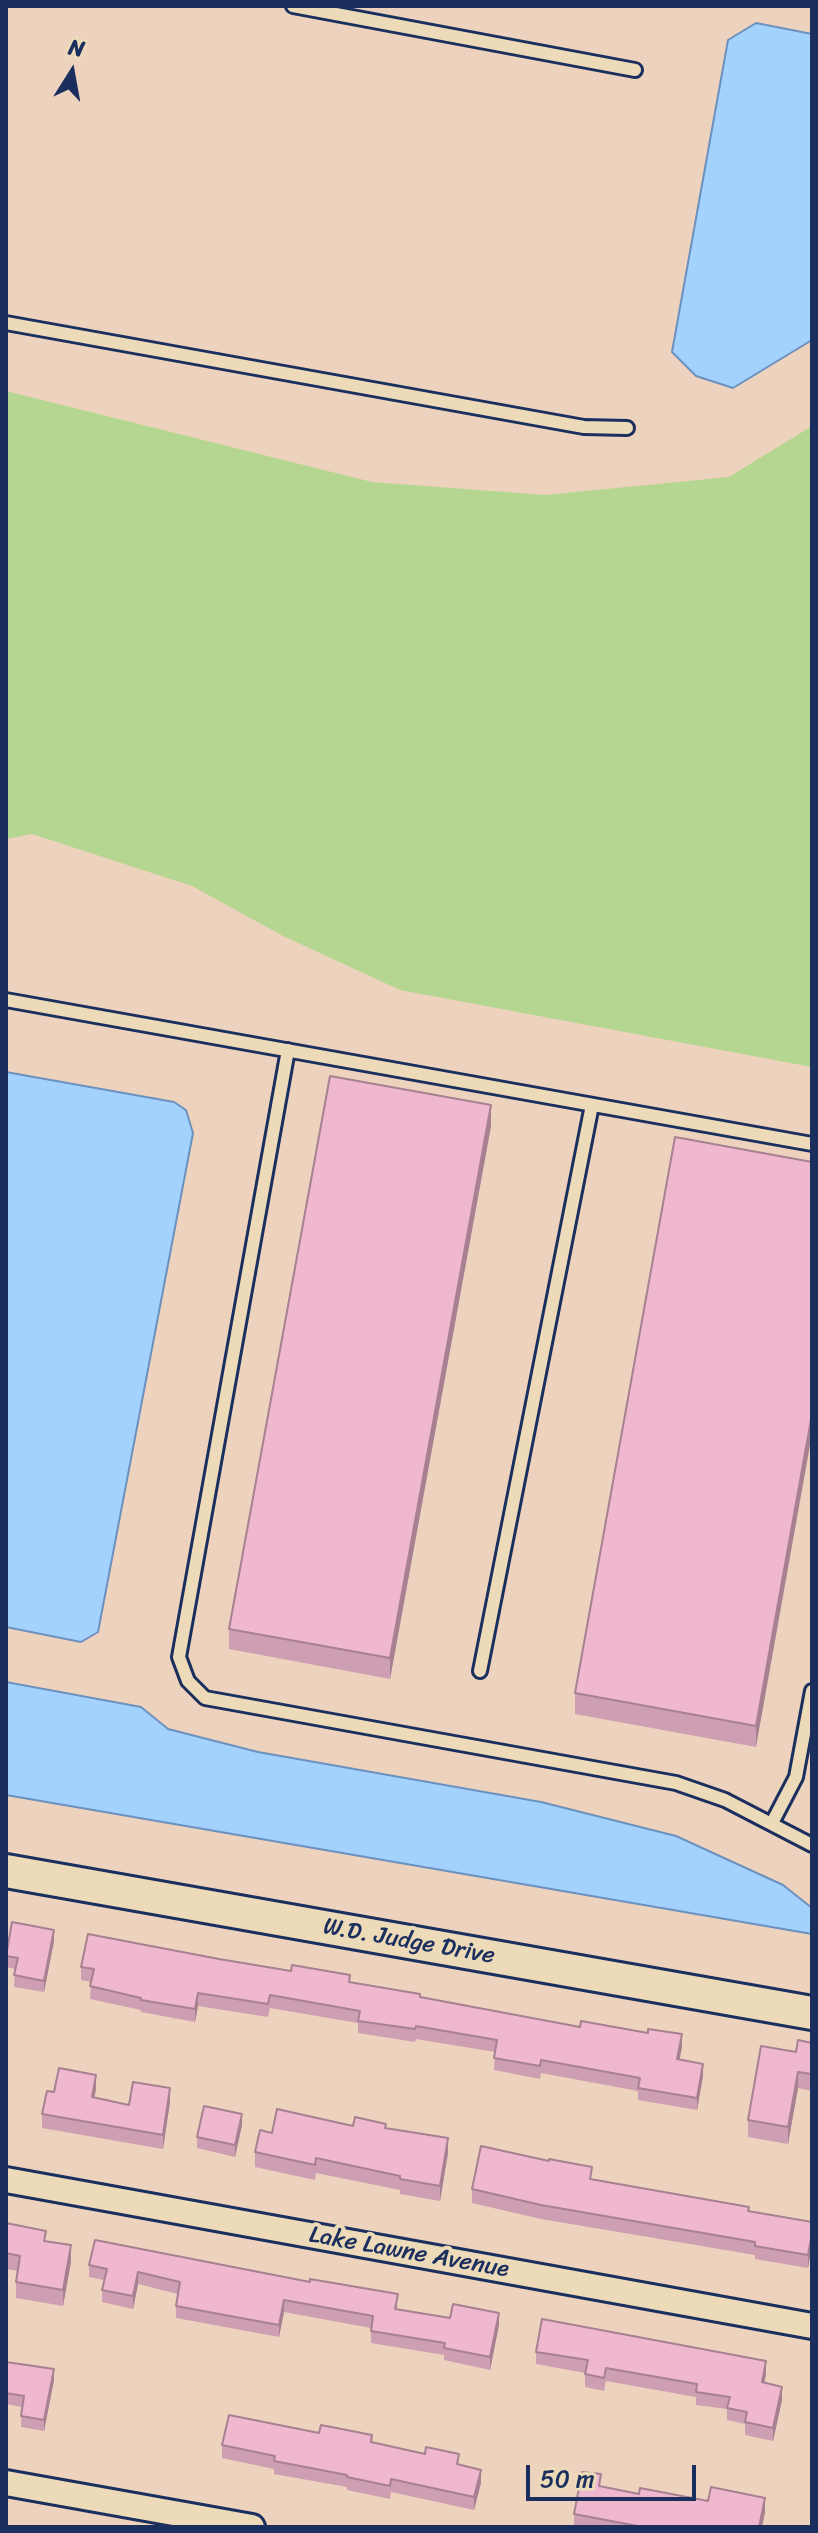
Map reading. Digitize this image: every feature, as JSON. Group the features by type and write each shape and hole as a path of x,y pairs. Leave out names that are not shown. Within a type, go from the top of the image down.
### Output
{"street":[{"name":"W.D. Judge Drive","path":"6,1871 812,2013"},
{"name":"Lake Lawne Avenue","path":"6,2180 812,2326"},
{"path":"6,2483 252,2527"}],"lane":[{"path":"293,6 635,70"},
{"path":"6,323 584,427 627,428"},
{"path":"6,1000 812,1144"},
{"path":"288,1050 179,1657 188,1681 205,1698 676,1783 725,1800 812,1845"},
{"path":"480,1671 592,1105"},
{"path":"772,1823 796,1777 812,1691"}],"green space":[{"path":"6,391 372,482 545,495 729,477 812,426 812,1067 400,990 283,936 192,886 32,834 6,839"}],"water":[{"path":"756,23 812,34 812,340 733,388 696,376 672,352 728,40"},
{"path":"6,1072 174,1102 186,1110 193,1133 98,1632 81,1642 6,1627"},
{"path":"6,1682 141,1707 168,1729 258,1752 541,1802 676,1836 783,1885 812,1908 812,1934 6,1795"}],"building":[{"path":"330,1076 491,1105 390,1658 229,1629"},
{"path":"675,1137 812,1162 812,1414 756,1726 575,1693"},
{"path":"12,1922 54,1930 44,1981 14,1975 18,1958 6,1956"},
{"path":"88,1934 291,1971 292,1965 350,1975 349,1982 580,2027 581,2021 648,2033 648,2029 682,2034 677,2059 703,2064 697,2098 638,2088 640,2078 541,2060 540,2066 494,2058 497,2040 416,2026 415,2029 358,2021 360,2011 270,1995 268,2004 198,1993 195,2009 141,2000 90,1986 94,1969 81,1967"},
{"path":"798,2040 812,2043 812,2074 798,2072 788,2127 748,2120 761,2046 796,2052"},
{"path":"59,2068 96,2075 92,2097 129,2105 133,2082 170,2088 163,2135 42,2114 47,2091 54,2092"},
{"path":"204,2106 242,2114 235,2145 197,2137"},
{"path":"277,2109 353,2126 355,2117 386,2124 385,2128 448,2138 440,2186 316,2158 315,2165 255,2152 260,2130 272,2133"},
{"path":"481,2146 592,2167 590,2179 749,2207 748,2211 812,2222 808,2255 755,2246 755,2242 541,2205 472,2189"},
{"path":"6,2223 46,2231 44,2241 71,2245 63,2290 16,2282 20,2256 6,2253"},
{"path":"95,2240 310,2282 310,2279 398,2294 395,2309 450,2318 453,2304 499,2313 490,2357 444,2348 445,2343 371,2331 373,2316 284,2300 279,2325 176,2306 180,2282 138,2272 133,2296 102,2290 107,2269 89,2265"},
{"path":"542,2319 766,2361 762,2382 782,2387 773,2428 745,2422 747,2412 727,2408 730,2397 696,2392 697,2384 606,2368 604,2378 585,2374 588,2360 536,2352"},
{"path":"6,2362 54,2369 44,2420 21,2416 24,2396 6,2393"},
{"path":"229,2415 319,2433 321,2425 372,2435 371,2442 425,2454 426,2447 459,2454 457,2464 481,2470 474,2497 391,2479 390,2486 274,2461 275,2456 222,2445"},
{"path":"582,2472 601,2474 599,2486 639,2494 640,2488 708,2501 711,2487 765,2498 759,2527 643,2527 574,2514"}]}
